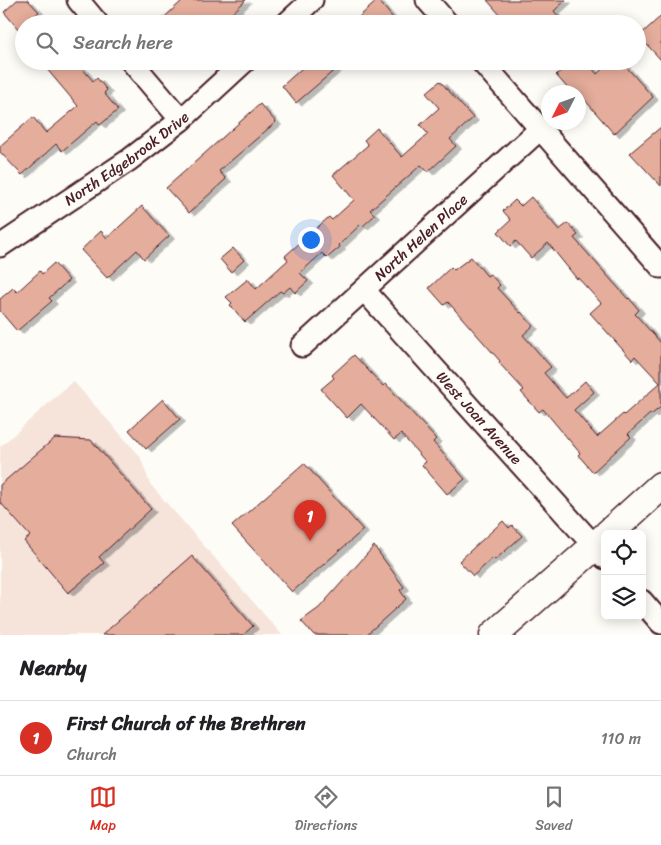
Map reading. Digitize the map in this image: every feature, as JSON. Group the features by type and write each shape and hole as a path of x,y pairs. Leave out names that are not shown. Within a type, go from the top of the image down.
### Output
{"main road":[{"path":"617,530 661,486"},
{"path":"494,635 601,546"}],"street":[{"path":"78,0 90,15"},
{"path":"296,15 312,0"},
{"path":"427,0 440,15"},
{"path":"139,70 181,120"},
{"name":"North Edgebrook Drive","path":"0,246 129,160 181,120 236,70"},
{"path":"489,70 661,267"},
{"name":"North Helen Place","path":"302,346 540,128"},
{"name":"West Joan Avenue","path":"364,290 601,542"},
{"path":"646,606 661,623"}],"shaded area":[{"path":"73,381 140,456 150,484 282,635 0,635 0,447"}],"building":[{"path":"17,0 28,0 39,12 36,15 15,15 15,25 4,12"},
{"path":"183,0 246,0 230,15 167,15"},
{"path":"378,0 390,15 361,15"},
{"path":"487,0 566,0 554,11 557,15 500,15"},
{"path":"661,16 661,60 646,44 646,30"},
{"path":"48,70 84,70 93,81 97,78 107,90 104,93 118,110 100,125 97,121 62,151 56,144 22,175 0,152 0,146 33,117 46,133 78,106"},
{"path":"300,70 334,70 296,103 282,86"},
{"path":"562,70 594,70 597,74 601,70 629,70 653,97 614,134 586,101 586,85 565,85 556,75"},
{"path":"440,81 473,118 450,139 456,146 428,172 421,165 370,210 375,215 363,226 361,224 339,245 340,247 327,258 322,253 300,273 308,281 295,293 290,287 283,293 280,291 245,322 230,305 232,303 226,297 248,279 256,289 288,260 285,256 329,217 332,220 354,200 333,175 368,145 364,140 377,128 402,157 428,134 420,125 439,108 426,93"},
{"path":"260,104 276,122 219,171 226,179 189,213 166,188"},
{"path":"661,127 661,186 630,153"},
{"path":"531,197 559,230 568,223 578,235 574,238 639,310 635,314 661,343 661,407 651,413 628,434 631,437 593,472 578,455 580,453 543,409 539,412 521,392 524,390 448,302 444,305 429,288 451,267 454,270 471,257 487,276 490,274 500,285 497,288 533,326 523,335 551,367 544,373 566,398 585,381 594,392 574,410 597,437 660,383 635,356 632,360 590,313 601,303 577,279 548,243 531,258 516,241 510,246 498,232 511,220 503,211 515,200 521,206"},
{"path":"142,206 169,236 144,259 137,250 107,278 81,250 101,231 107,238"},
{"path":"233,248 244,260 231,272 220,259"},
{"path":"54,263 69,280 49,298 52,301 17,331 0,311 0,299 13,288 17,292 40,271 42,274"},
{"path":"354,355 383,386 386,384 436,439 433,442 465,479 447,494 422,465 426,462 401,434 394,440 361,404 347,418 321,389 334,378 332,375"},
{"path":"163,399 180,419 146,449 129,430"},
{"path":"55,438 91,440 151,509 99,557 104,563 68,593 24,541 30,536 0,502 0,485"},
{"path":"304,463 363,530 292,592 232,526"},
{"path":"503,521 509,528 512,525 522,536 495,560 493,558 473,576 459,561"},
{"path":"374,546 404,587 400,590 406,599 366,635 314,635 301,621 319,608"},
{"path":"192,556 253,626 243,635 102,635"}],"place":[{"name":"First Church of the Brethren","path":"310,541"}]}
